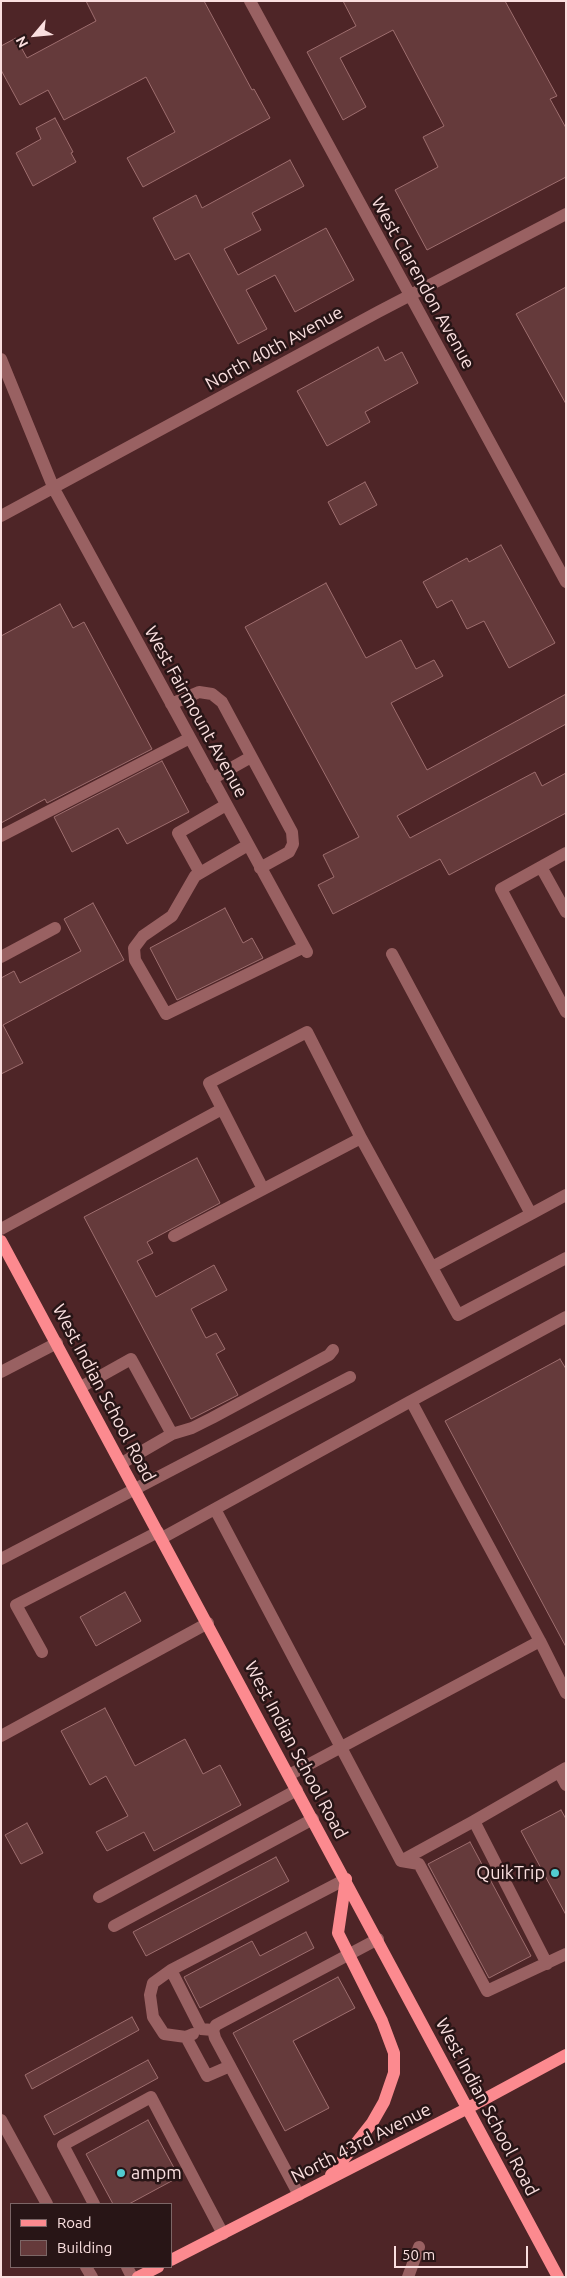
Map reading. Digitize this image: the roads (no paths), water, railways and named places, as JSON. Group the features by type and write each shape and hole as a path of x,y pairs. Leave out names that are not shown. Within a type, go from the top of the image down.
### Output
{"main road":[{"name":"West Indian School Road","path":"1,1241 346,1879 558,2277"},
{"path":"325,2182 372,2123 384,2102 394,2073 394,2053 382,2021 338,1933 346,1879"},
{"name":"North 43rd Avenue","path":"172,2260 468,2108 566,2055"},
{"path":"138,2277 156,2268"}],"street":[{"name":"West Clarendon Avenue","path":"251,2 566,582"},
{"name":"North 40th Avenue","path":"1,516 410,295 566,214"},
{"name":"West Fairmount Avenue","path":"1,359 54,489 305,950 166,1014 136,960 134,948 143,936 172,916 195,876 200,873"},
{"path":"171,704 199,692 212,694 222,702 292,832 293,844 289,852 260,868"},
{"path":"1,836 190,738"},
{"path":"212,779 251,757"},
{"path":"226,805 178,833 200,873 248,845"},
{"path":"566,853 501,889 566,1012"},
{"path":"541,867 566,912"},
{"path":"1,957 55,928"},
{"path":"392,954 530,1214"},
{"path":"263,1188 208,1083 307,1032 361,1138 458,1315 566,1258"},
{"path":"1,1229 222,1109"},
{"path":"174,1236 361,1138"},
{"path":"432,1267 566,1195"},
{"path":"42,1652 16,1605 215,1509 566,1317"},
{"path":"1,1372 57,1342"},
{"path":"122,1463 172,1434 192,1428 212,1418 330,1355 333,1350"},
{"path":"81,1387 131,1359 172,1434"},
{"path":"1,1559 350,1377"},
{"path":"411,1401 566,1693"},
{"path":"215,1509 401,1861"},
{"path":"1,1736 208,1623"},
{"path":"289,1775 540,1641"},
{"path":"401,1861 562,1770 566,1785"},
{"path":"99,1897 297,1790"},
{"path":"114,1926 313,1819"},
{"path":"474,1821 546,1964"},
{"path":"401,1861 419,1864 487,1990 566,1954"},
{"path":"346,1879 171,1970 153,1984 150,1995 153,2017 164,2034 186,2037 207,2030 378,1939"},
{"path":"171,1970 230,2066 299,2195"},
{"path":"186,2037 207,2076 230,2066"},
{"path":"93,2203 63,2145 151,2097 223,2234"},
{"path":"1,2120 46,2203"},
{"path":"408,2277 419,2246"}],"place":[{"name":"QuikTrip","path":"555,1873"},
{"name":"ampm","path":"121,2173"}]}
